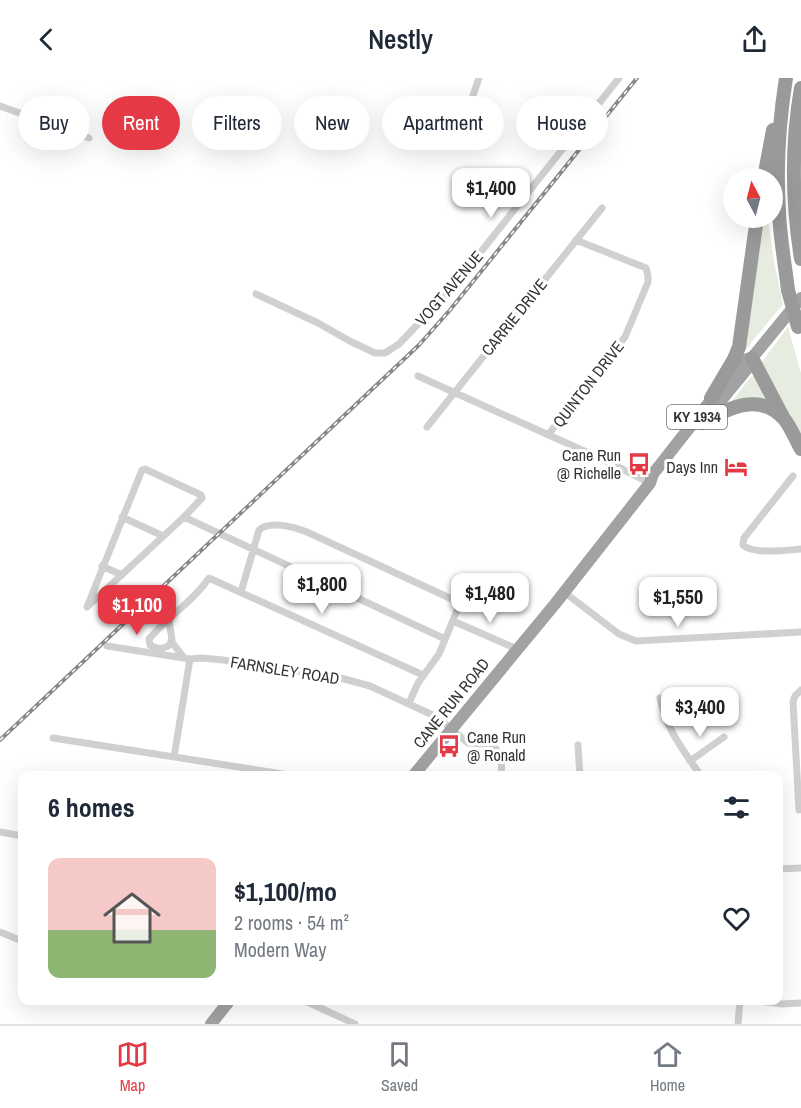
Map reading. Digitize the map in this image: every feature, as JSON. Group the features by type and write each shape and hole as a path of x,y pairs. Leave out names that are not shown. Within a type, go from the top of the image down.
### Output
{"highway":[{"path":"786,78 779,138 780,230 788,290 800,333"},
{"path":"801,88 795,142 794,185 801,259"},
{"path":"766,168 773,129 784,94"},
{"path":"711,398 739,347 756,228"},
{"name":"CANE RUN ROAD","path":"650,483 658,480 672,463 801,298"},
{"path":"752,358 801,449"},
{"name":"CANE RUN ROAD","path":"417,771 650,483 653,474 711,398 743,360 752,358"},
{"path":"702,423 725,409 748,404 759,405 771,410 784,419"},
{"path":"211,1024 226,1005"}],"street":[{"path":"473,96 479,78"},
{"name":"VOGT AVENUE","path":"256,294 375,353 385,353 399,344 466,271 619,78"},
{"path":"0,106 18,112"},
{"name":"CARRIE DRIVE","path":"427,427 602,208"},
{"name":"QUINTON DRIVE","path":"548,435 626,337 648,279 646,268 576,240"},
{"name":"VOGT AVENUE","path":"352,342 376,360"},
{"path":"418,376 650,483"},
{"path":"143,469 202,496 184,517 87,606 143,469"},
{"path":"793,476 744,538 744,545 748,549 771,551 801,549"},
{"path":"122,517 163,536"},
{"path":"184,517 445,639"},
{"path":"241,592 260,528 288,526 307,532 454,600 459,604 453,621 438,654 423,675 409,703"},
{"path":"102,566 122,575"},
{"path":"169,620 170,645 160,649 154,648 149,639 156,631 201,590 209,578 423,675"},
{"path":"564,592 619,634 636,641 801,632"},
{"path":"453,621 517,649"},
{"path":"171,641 187,658 174,757"},
{"name":"FARNSLEY ROAD","path":"107,646 337,677 370,686 437,717 468,743 488,744 495,747 501,758 502,771"},
{"path":"799,810 793,702 801,690"},
{"path":"660,698 671,732 698,771"},
{"path":"690,760 724,737"},
{"path":"52,738 264,771"},
{"path":"578,745 580,771"},
{"path":"0,832 18,835"},
{"path":"783,869 801,868"},
{"path":"0,932 18,939"},
{"path":"783,1004 801,1003"},
{"path":"314,1005 355,1024"},
{"path":"738,1024 740,1005"}],"shaded area":[{"path":"758,228 769,228 783,304 738,359"},
{"path":"788,327 801,373 801,439 761,363"},
{"path":"755,375 768,403 731,402 751,377"}],"railway":[{"path":"0,740 419,345 450,310 637,78"}],"place":[{"name":"Cane Run @ Richelle","path":"639,464"},
{"name":"Days Inn","path":"736,467"},
{"name":"Cane Run @ Ronald","path":"449,746"}]}
